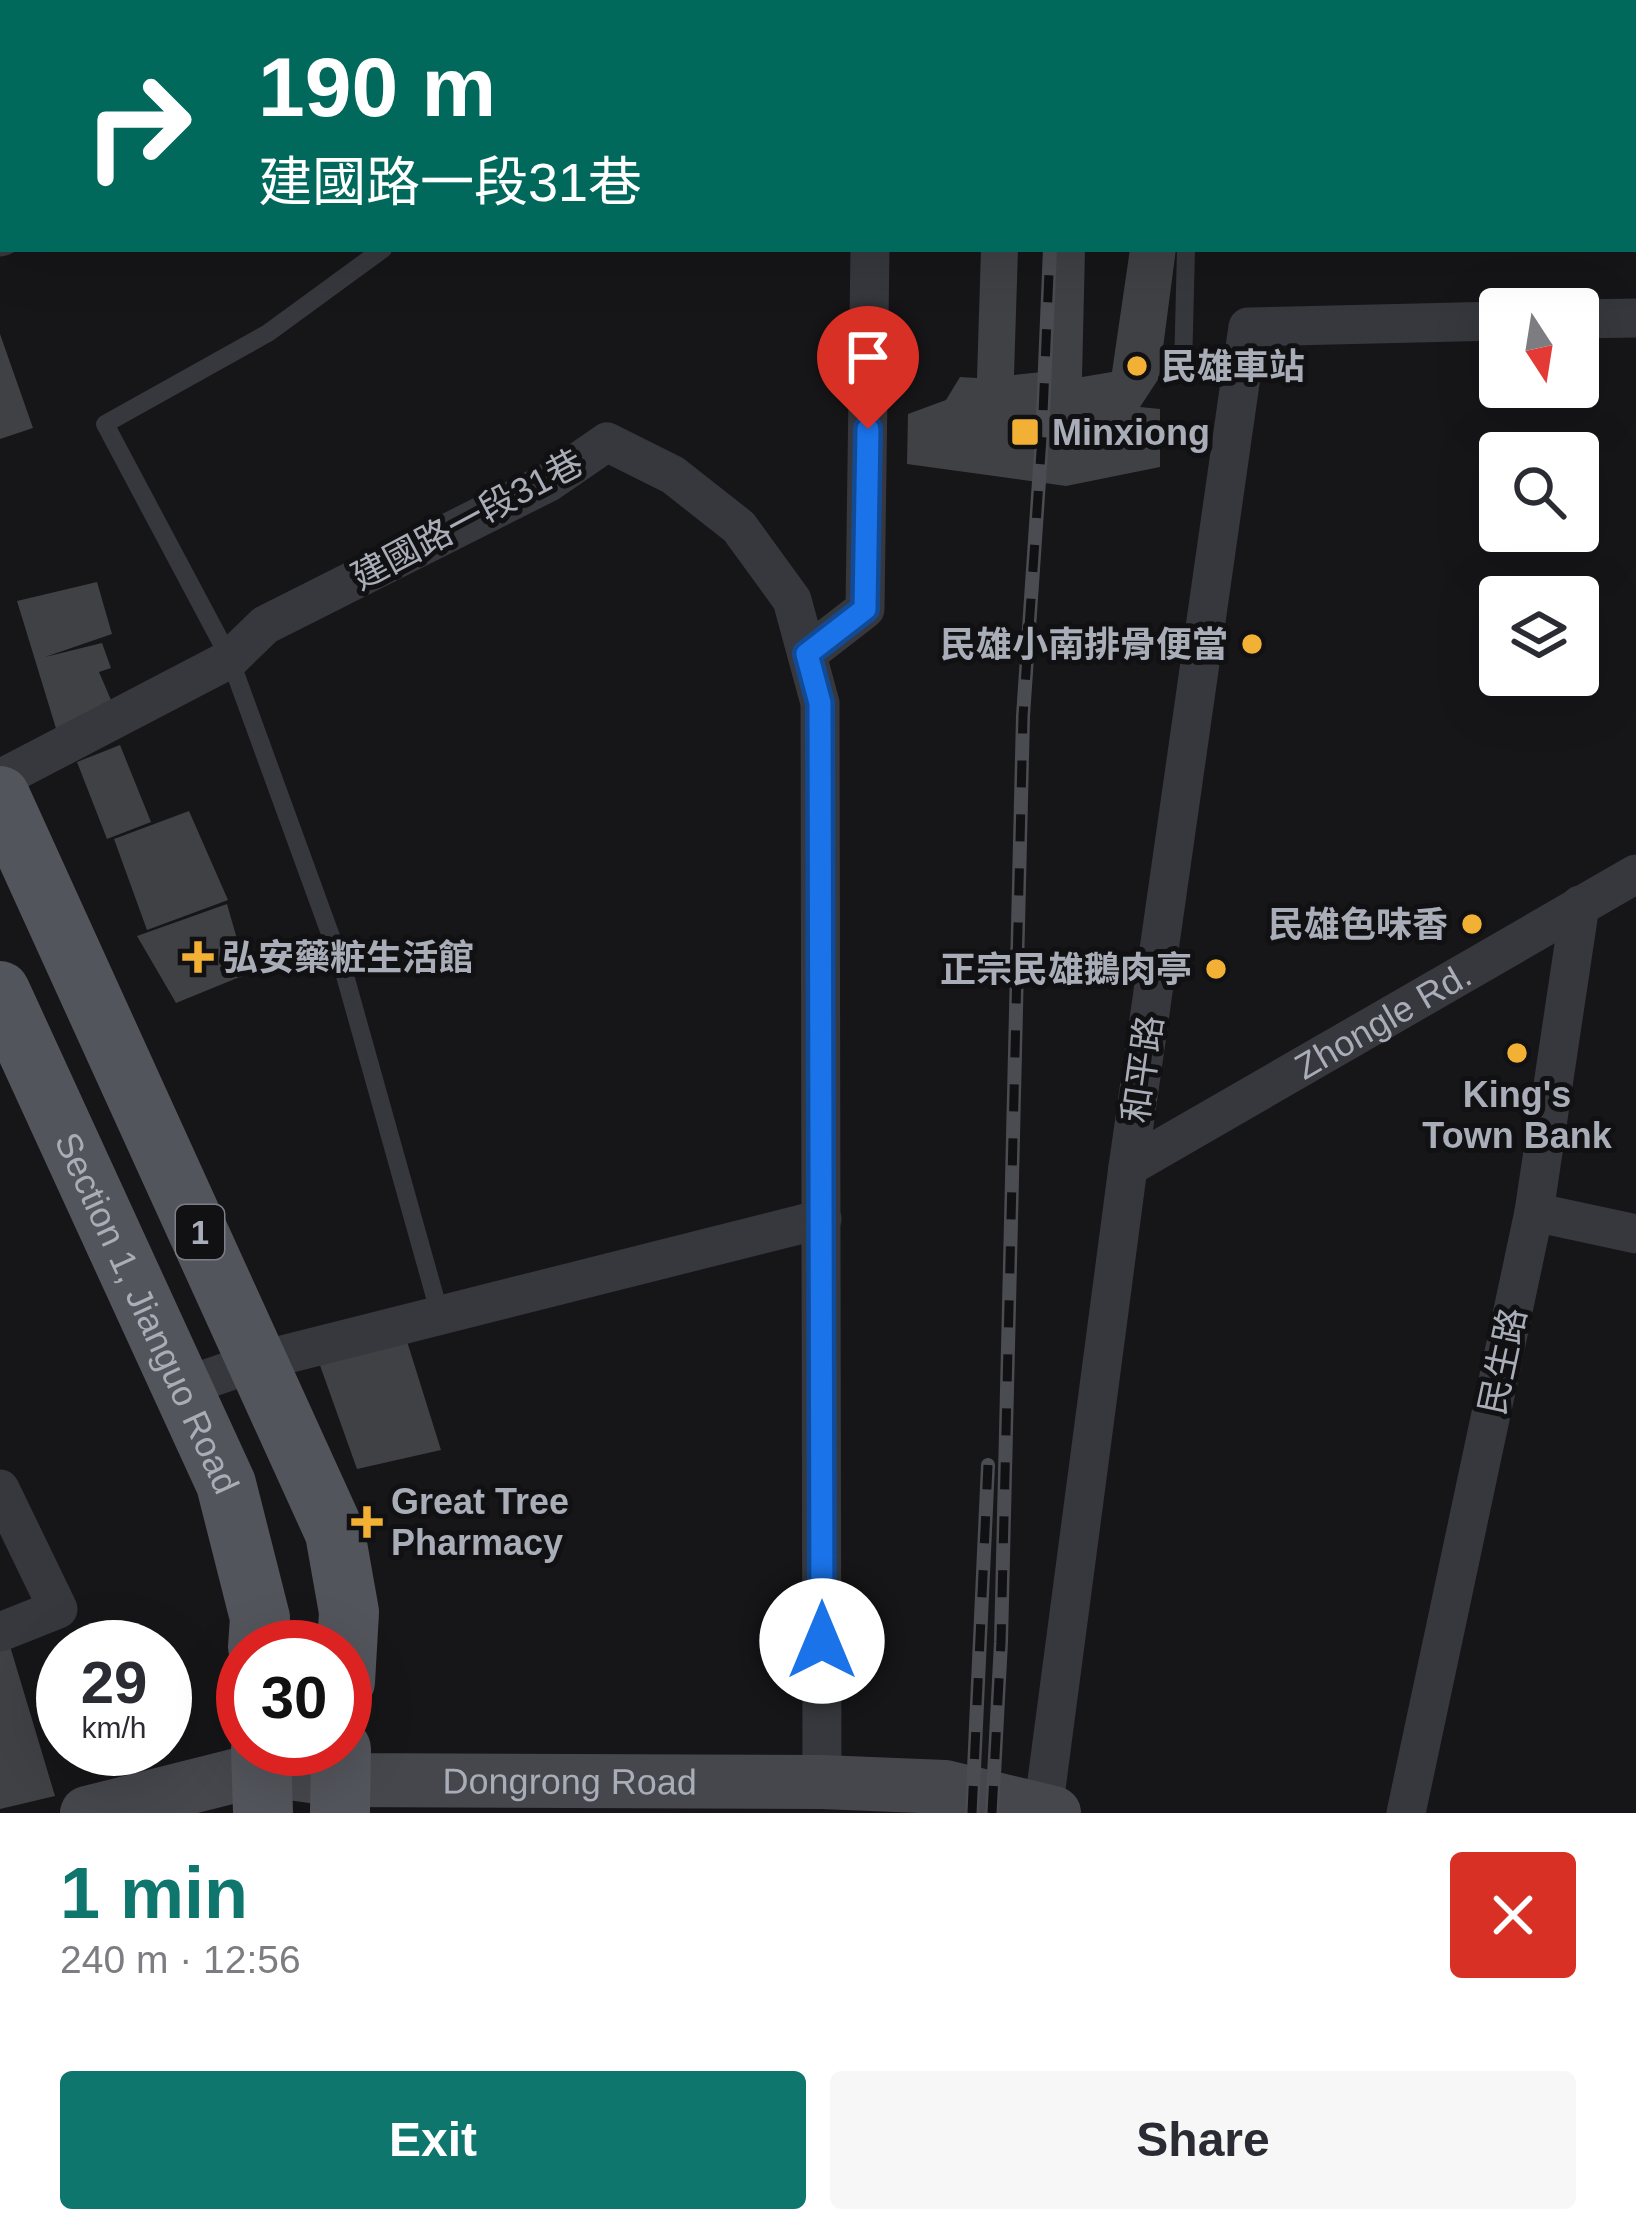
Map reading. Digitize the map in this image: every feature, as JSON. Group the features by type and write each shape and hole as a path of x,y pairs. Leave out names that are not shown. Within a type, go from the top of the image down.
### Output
{"main road":[{"name":"1","path":"0,796 335,1533 349,1620"},
{"name":"Section 1, Jianguo Road","path":"0,991 226,1484 260,1620"}],"street":[{"path":"822,1782 820,703 807,654 865,609 870,252"},
{"path":"1599,319 1636,318"},
{"name":"和平路","path":"1049,1812 1128,1167 1248,327 1479,322"},
{"name":"建國路一段31巷","path":"0,779 230,658 265,625 549,482 607,442 673,475 739,527 792,600 807,654"},
{"name":"Zhongle Rd.","path":"1128,1167 1636,874"},
{"name":"民生路","path":"1406,1813 1534,1212 1580,905"},
{"path":"1534,1212 1636,1234"},
{"path":"183,1387 259,1361 822,1219"},
{"path":"0,1489 58,1609 0,1632"},
{"name":"Dongrong Road","path":"87,1813 262,1777 822,1782 1049,1812"}],"lane":[{"path":"379,252 268,334 105,424 230,658 344,972 440,1315"},
{"path":"1186,252 1183,370 1240,381"}],"building":[{"name":"民雄車站","path":"981,252 1018,252 1014,375 1042,372 1047,252 1085,252 1082,377 1112,372 1130,252 1176,252 1159,378 1140,407 1160,409 1160,467 1066,486 907,464 908,414 946,400 960,377 977,378"},
{"path":"0,334 33,428 0,439"},
{"path":"97,582 112,634 45,657 102,643 111,668 99,672 114,707 58,735 17,601"},
{"path":"120,745 151,822 107,839 77,762"},
{"path":"189,811 228,900 147,930 114,839"},
{"path":"227,904 247,974 176,1003 137,936"},
{"path":"406,1338 441,1450 357,1469 317,1357"},
{"path":"10,1646 36,1733 36,1776 49,1776 55,1796 0,1809 0,1649"}],"railway":[{"path":"992,1813 1001,1642 1023,716 1050,252"},
{"path":"972,1813 988,1465"}],"place":[{"name":"民雄車站","path":"1137,366"},
{"name":"Minxiong","path":"1025,432"},
{"name":"民雄小南排骨便當","path":"1252,644"},
{"name":"民雄色味香","path":"1472,924"},
{"name":"弘安藥粧生活館","path":"198,957"},
{"name":"正宗民雄鵝肉亭","path":"1216,969"},
{"name":"King's Town Bank","path":"1517,1053"},
{"name":"Great Tree Pharmacy","path":"367,1522"}],"route":[{"path":"822,1641 820,703 807,654 865,609 868,429"}]}
